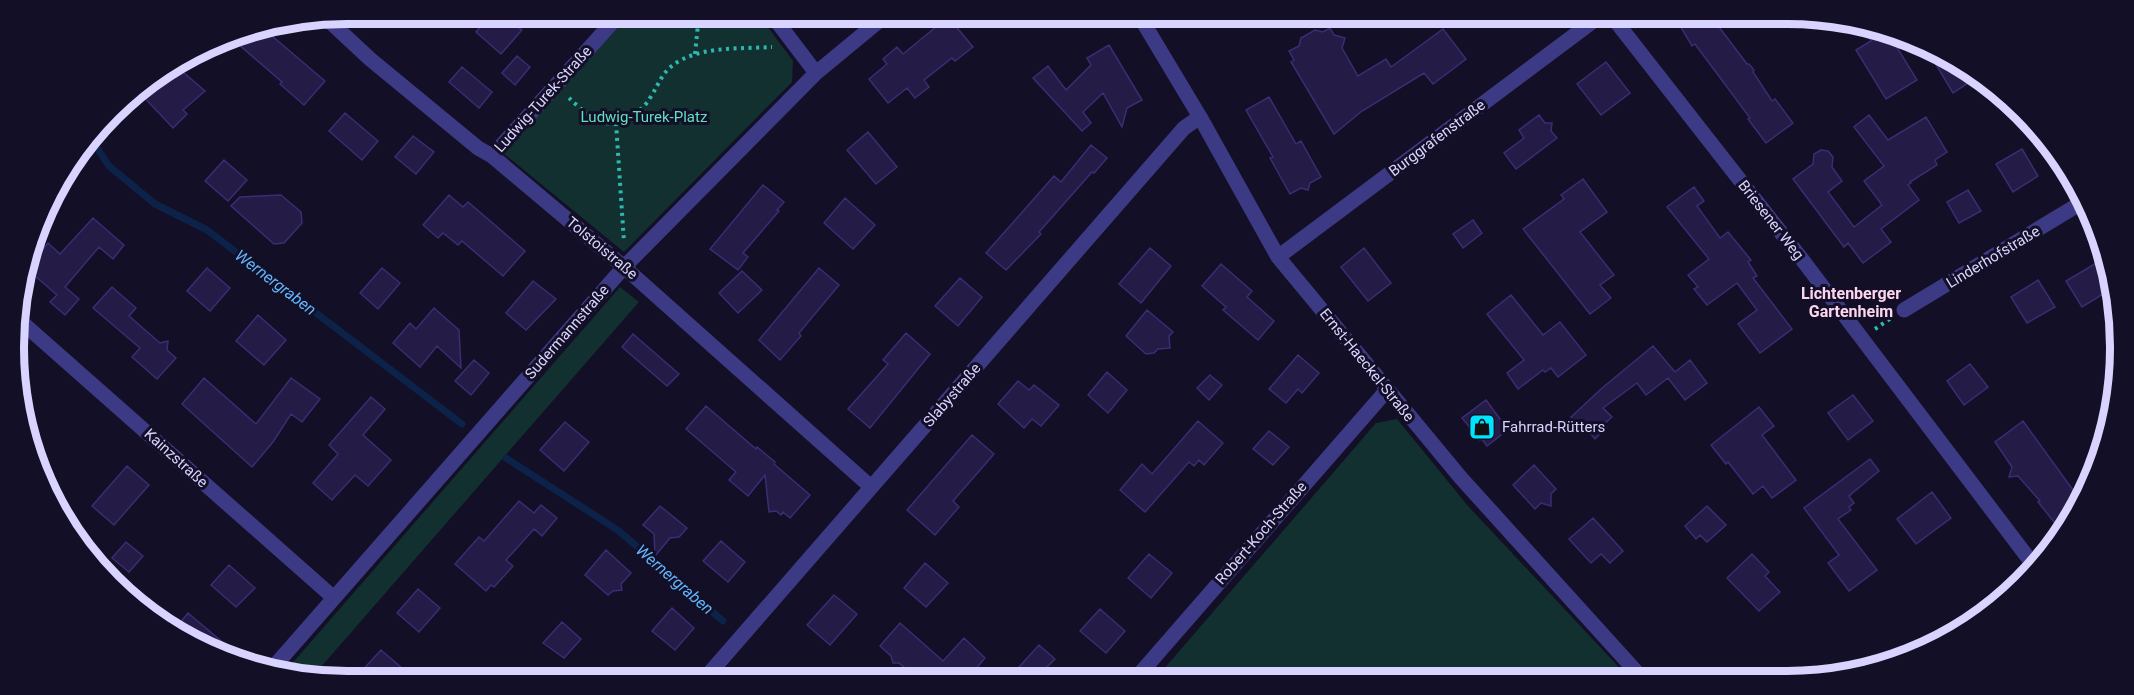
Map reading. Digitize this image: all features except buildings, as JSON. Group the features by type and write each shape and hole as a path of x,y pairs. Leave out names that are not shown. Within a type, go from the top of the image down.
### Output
{"street":[{"name":"Ludwig-Turek-Straße","path":"492,156 611,24"},
{"path":"778,24 816,73"},
{"name":"Sudermannstraße","path":"277,663 624,267 816,73 875,24"},
{"name":"Ernst-Haeckel-Straße","path":"1144,24 1200,117 1278,257 1461,478 1636,671"},
{"name":"Burggrafenstraße","path":"1278,257 1589,24"},
{"name":"Briesener Weg","path":"1618,24 1804,261 2030,561"},
{"name":"Tolstoistraße","path":"333,25 370,59 478,148 492,156 624,267 872,487"},
{"name":"Slabystraße","path":"711,671 1184,128 1200,117"},
{"name":"Linderhofstraße","path":"1904,310 2077,205"},
{"name":"Kainzstraße","path":"25,325 334,598"},
{"name":"Robert-Koch-Straße","path":"1142,671 1387,390"}],"path":[{"path":"695,54 698,24"},
{"path":"556,84 585,114 616,123 634,114 649,101 663,73 679,61 695,54 715,50 779,46 789,40"},
{"path":"616,123 624,267"}],"green space":[{"name":"Ludwig-Turek-Platz","path":"621,24 766,24 793,61 792,82 624,252 503,153"},
{"path":"620,287 639,302 319,669 290,666"},
{"path":"1397,419 1468,506 1622,671 1529,671 1526,668 1514,671 1162,671 1376,423"}],"waterway":[{"name":"Wernergraben","path":"95,145 109,166 155,204 207,230 462,424"},
{"name":"Wernergraben","path":"506,458 619,531 723,621"}],"place":[{"name":"Fahrrad-Rütters","path":"1482,427"}],"district":[{"name":"Lichtenberger Gartenheim","path":"1851,302"}]}
